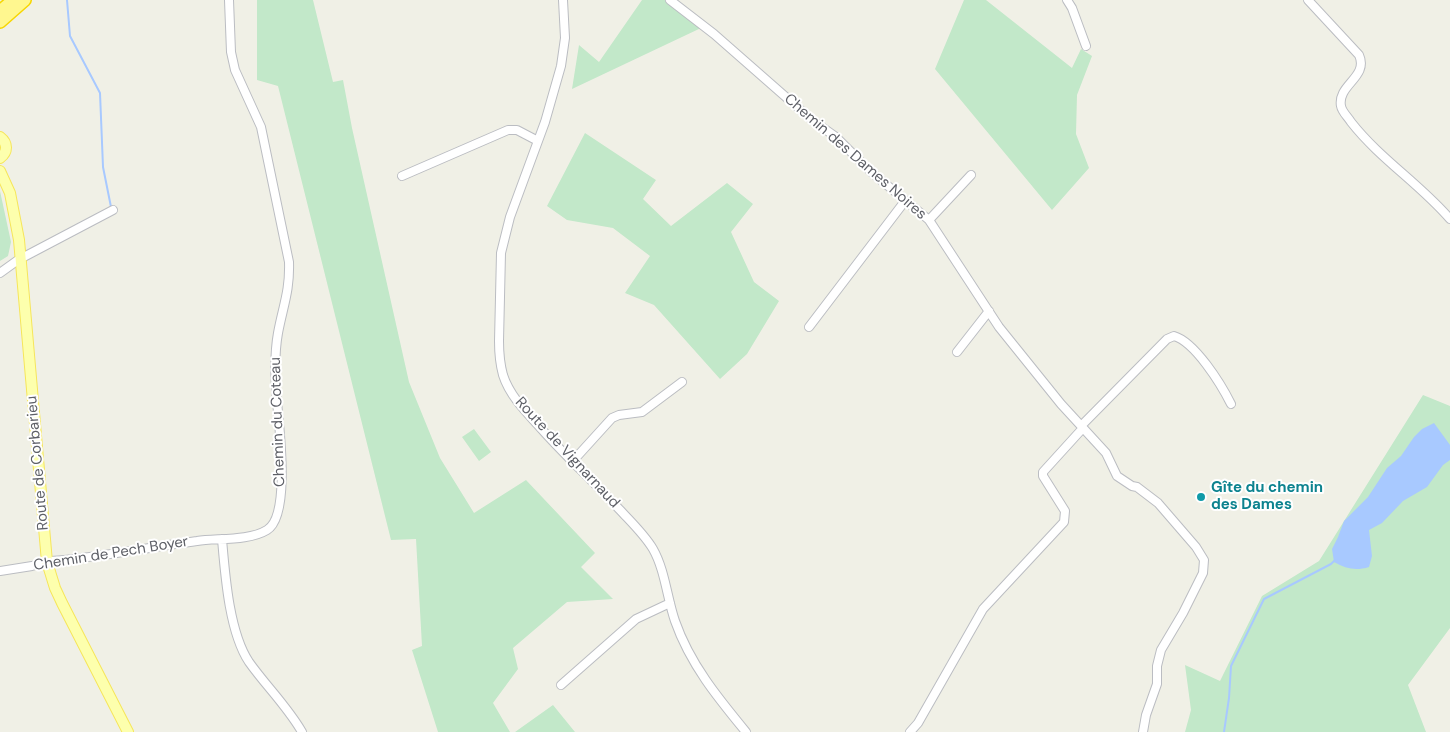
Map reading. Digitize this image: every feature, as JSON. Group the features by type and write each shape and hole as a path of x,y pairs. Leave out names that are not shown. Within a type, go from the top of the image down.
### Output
{"highway":[{"path":"0,11 25,0"},
{"path":"0,23 15,4"}],"main road":[{"name":"Route de Corbarieu","path":"0,136 6,146 2,156 2,175 15,214 21,258 47,562 62,603 128,732"}],"street":[{"name":"Chemin du Coteau","path":"222,539 254,535 269,530 279,508 282,466 275,358 289,279 289,262 261,127 235,70 231,52 229,0"},
{"name":"Route de Vignarnaud","path":"563,0 565,38 561,66 545,122 510,217 502,253 499,356 503,376 510,391 529,415 640,532 653,550 683,639 700,672 746,732"},
{"name":"Chemin des Dames Noires","path":"670,0 714,34 812,120 836,137 870,171 929,220 1022,357 1061,404 1106,453 1117,476 1132,486 1137,487 1158,503 1196,547 1204,560 1203,573 1183,613 1161,650 1157,666 1158,684 1146,715 1143,732"},
{"path":"1067,0 1072,8 1086,46"},
{"path":"1308,0 1359,54 1362,62 1360,70 1344,92 1341,106 1344,112 1358,130 1450,219"},
{"path":"402,176 508,130 517,130 538,141"},
{"path":"929,220 971,175"},
{"path":"809,328 906,201"},
{"path":"0,273 21,258 113,210"},
{"path":"957,352 989,311"},
{"path":"910,732 918,723 983,609 1064,522 1065,511 1043,476 1043,472 1082,427 1167,339 1174,336 1181,338 1196,353 1225,391 1231,404"},
{"path":"572,462 612,418 619,415 642,412 682,382"},
{"name":"Chemin de Pech Boyer","path":"0,571 47,562 198,540 222,539"},
{"path":"222,539 232,618 242,650 248,661 293,717 302,732"},
{"path":"561,685 636,619 670,603"}],"green space":[{"path":"257,0 313,0 333,82 343,80 409,382 440,458 474,513 526,480 595,553 581,567 613,599 567,602 513,648 518,669 493,703 510,732 438,732 412,650 422,646 416,539 391,540 278,86 257,80"},
{"path":"642,0 665,0 701,28 572,89 579,45 599,62"},
{"path":"964,0 986,0 1072,68 1081,49 1092,56 1077,95 1076,134 1089,168 1052,210 935,69"},
{"path":"585,133 656,180 643,199 671,226 727,183 753,204 731,232 754,282 779,301 747,354 720,379 654,305 625,293 650,256 613,228 567,220 547,206"},
{"path":"0,191 11,242 8,256 0,261"},
{"path":"1423,395 1450,406 1450,628 1408,685 1426,732 1185,732 1191,710 1185,665 1220,681 1262,596 1319,561"},
{"path":"474,429 491,452 479,461 462,437"},
{"path":"553,705 575,732 515,732"}],"water":[{"path":"1434,423 1450,445 1450,460 1443,465 1427,487 1403,501 1382,523 1369,530 1372,556 1369,567 1351,569 1334,562 1332,549 1344,521 1368,497 1387,468 1401,456 1414,437 1422,429"}],"waterway":[{"path":"67,0 70,36 100,93 103,167 111,207"},
{"path":"1224,732 1231,666 1264,599 1331,564 1335,560"}],"place":[{"name":"Gîte du chemin des Dames","path":"1201,497"}]}
